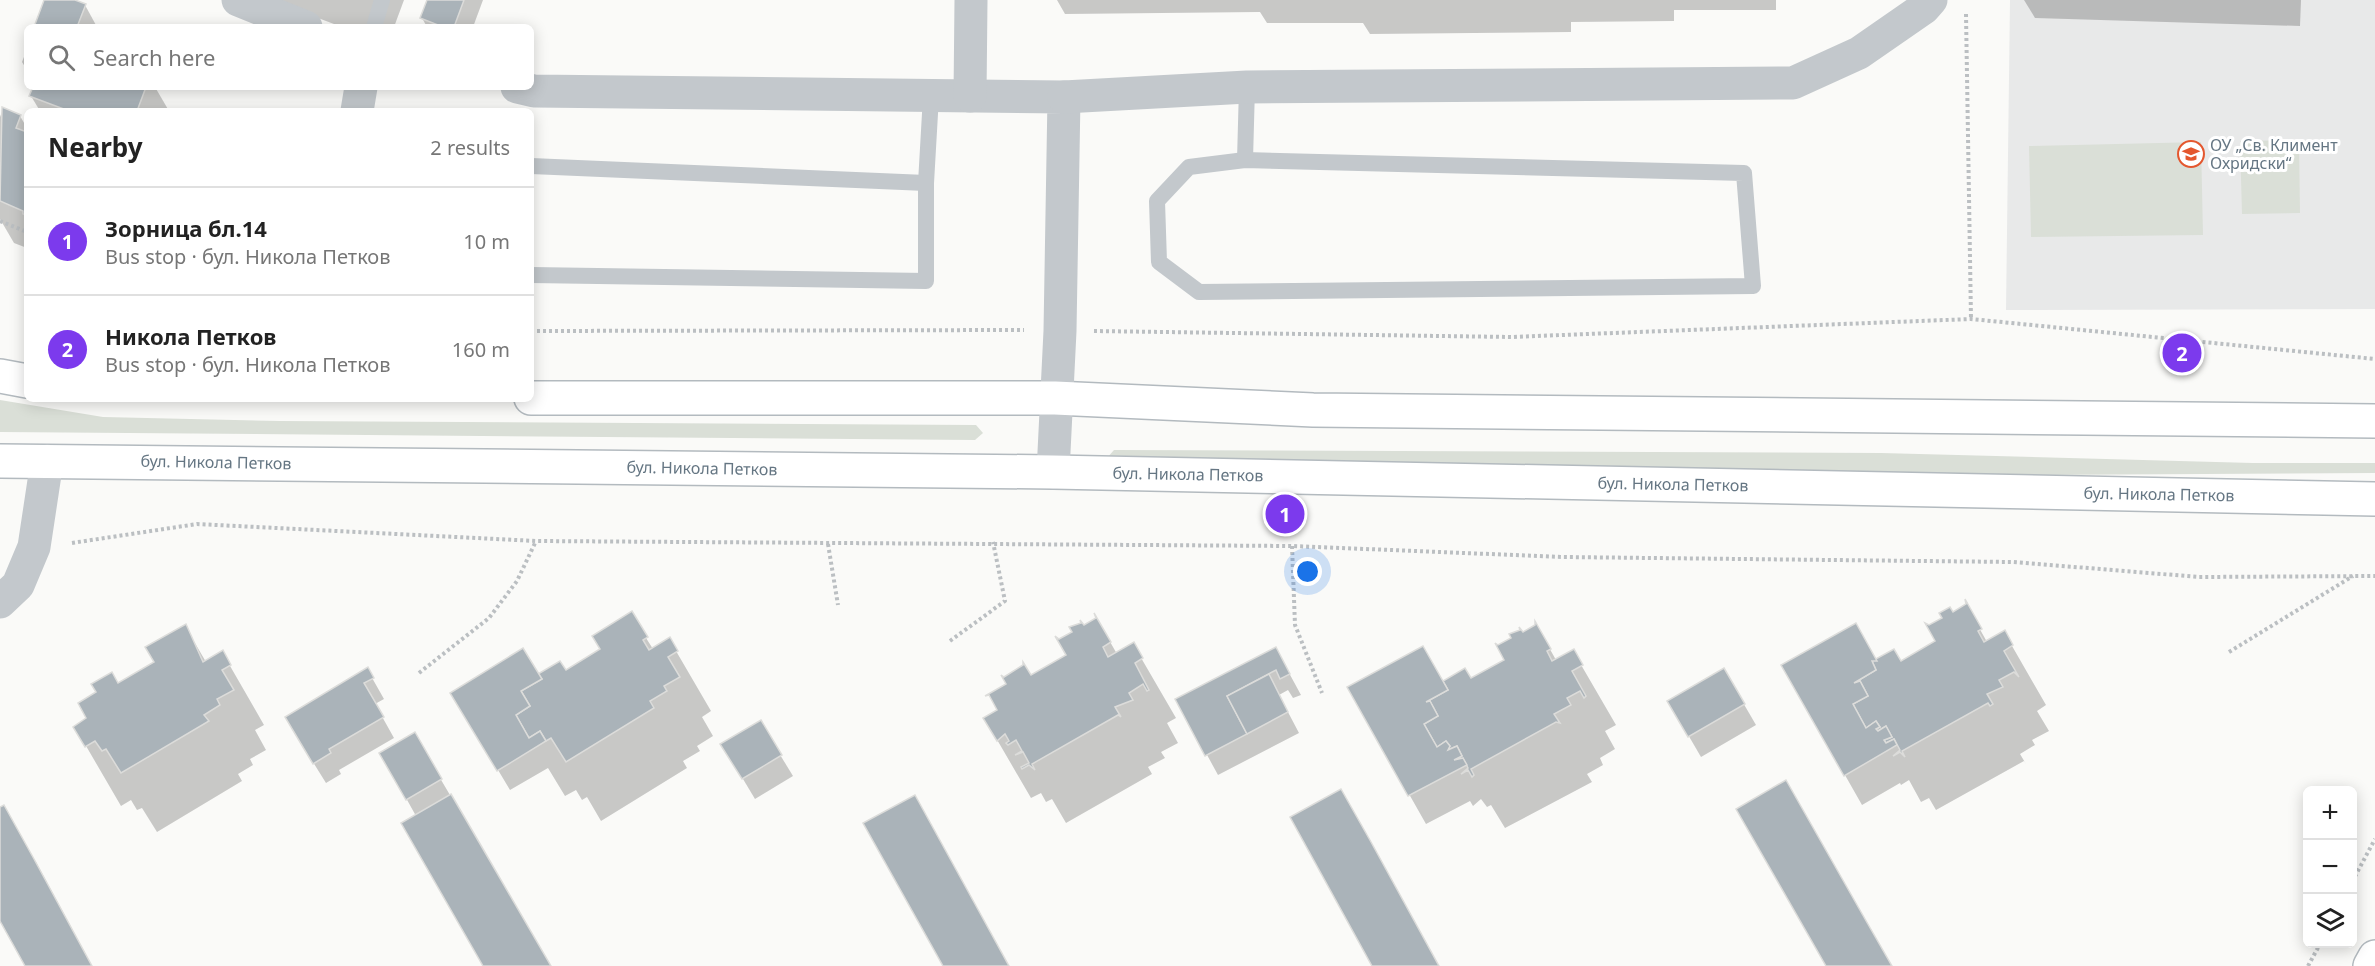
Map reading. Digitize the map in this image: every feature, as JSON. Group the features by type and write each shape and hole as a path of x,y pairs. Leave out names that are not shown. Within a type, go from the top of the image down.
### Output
{"main road":[{"path":"0,376 24,380"},
{"path":"534,398 1055,398 1313,410 2375,421"},
{"name":"бул. Никола Петков","path":"0,461 1053,472 2375,499"},
{"path":"2370,966 2375,957"}],"street":[{"path":"238,0 298,24"},
{"path":"970,0 970,96"},
{"path":"530,90 1064,97 1247,87 1794,83 1859,53 1924,8 1931,0"},
{"path":"358,108 360,90"},
{"path":"1053,472 1060,331 1064,97"},
{"path":"0,602 18,585 34,547 47,461"}],"lane":[{"path":"375,24 382,0"},
{"path":"1245,160 1247,87"},
{"path":"534,275 926,281 926,183 931,96"},
{"path":"1245,160 1744,173 1753,286 1199,292 1159,262 1157,201 1189,167 1245,160"},
{"path":"534,166 926,183"}],"path":[{"path":"1966,12 1971,319"},
{"path":"0,221 24,231"},
{"path":"534,331 997,329 1511,337 1971,319 2375,358"},
{"path":"99,541 197,524 536,541 828,544 993,542 1292,546 1563,557 2013,562 2199,577 2375,576"},
{"path":"419,673 489,618 517,581 536,541"},
{"path":"950,641 1005,601 993,542"},
{"path":"828,544 838,605"},
{"path":"1292,546 1294,626 1322,693"},
{"path":"2229,652 2353,576"},
{"path":"2357,873 2375,840"},
{"path":"2308,966 2318,948"}],"shaded area":[{"name":"ОУ „Св. Климент Охридски“","path":"2010,0 2375,0 2375,309 2006,310"},
{"path":"2299,140 2300,213 2242,214 2240,141"},
{"path":"2201,142 2203,235 2031,237 2029,146"},
{"path":"0,400 103,417 280,421 976,425 983,433 975,440 0,432"},
{"path":"1114,450 1881,453 2253,463 2375,463 2375,473 1881,476 1107,458"}],"building":[{"path":"44,0 75,0 86,4 78,24 35,24"},
{"path":"427,0 464,0 455,24 435,24 420,18"},
{"path":"32,90 145,90 138,108 61,108 29,96"},
{"path":"2,107 21,115 16,128 24,131 24,214 23,211 0,201"},
{"path":"1965,599 1982,629 1978,631 1984,642 2005,630 2013,645 2004,651 2019,677 2014,672 1999,680 2003,687 1987,694 1993,704 1990,706 1988,703 1902,751 1905,757 1900,752 1893,756 1900,750 1894,739 1886,743 1884,740 1892,737 1886,726 1878,731 1876,729 1880,727 1876,721 1866,728 1853,704 1868,696 1860,681 1854,683 1876,670 1872,661 1894,649 1901,661 1935,641 1925,623 1929,625 1942,618 1939,613 1950,607 1953,612 1966,604"},
{"path":"632,611 648,637 643,640 649,650 670,637 678,651 668,657 680,677 664,686 667,691 650,701 654,708 566,762 551,738 546,741 540,731 529,738 516,715 530,706 521,691 542,679 538,674 560,661 566,670 600,649 592,636"},
{"path":"1094,613 1111,642 1103,647 1108,657 1134,642 1143,658 1135,663 1149,690 1147,691 1143,684 1129,693 1133,700 1115,707 1121,717 1118,715 1032,764 1035,770 1029,765 1022,769 1021,767 1029,763 1023,752 1015,755 1022,751 1016,740 1008,745 1006,743 1009,741 1005,734 997,741 983,718 997,710 989,695 985,696 1006,684 1001,675 1004,677 1023,665 1023,662 1031,675 1066,655 1055,636 1059,639 1072,632 1069,627 1081,623 1080,620 1084,625 1096,618"},
{"path":"1535,621 1551,649 1547,651 1552,661 1574,649 1583,665 1572,671 1586,696 1584,698 1580,691 1567,698 1571,705 1554,714 1560,723 1556,722 1471,769 1474,775 1472,777 1468,770 1461,774 1468,768 1463,758 1454,760 1462,756 1457,746 1448,750 1450,746 1446,741 1437,747 1424,724 1438,716 1430,701 1426,702 1448,690 1443,681 1465,668 1471,678 1504,660 1495,643 1498,645 1511,638 1509,634 1520,630 1519,627 1523,632 1535,625"},
{"path":"1856,623 1877,661 1872,661 1876,670 1854,683 1860,681 1868,696 1853,704 1866,728 1876,721 1880,727 1876,729 1878,731 1886,726 1892,737 1884,740 1886,743 1894,739 1897,745 1844,776 1781,665"},
{"path":"186,624 203,662 223,650 231,665 222,670 234,690 217,699 220,705 204,715 209,721 121,773 106,749 102,751 95,741 85,747 73,727 86,718 78,703 96,692 91,684 112,672 118,683 154,662 145,647"},
{"path":"1423,646 1448,690 1426,702 1430,701 1438,716 1424,724 1437,747 1446,741 1450,746 1448,750 1457,746 1462,756 1454,760 1463,758 1467,765 1408,796 1347,687"},
{"path":"1276,647 1290,674 1280,679 1276,670 1227,696 1247,734 1205,756 1175,699"},
{"path":"523,648 542,679 521,691 530,706 516,715 529,738 540,731 546,741 497,771 450,693"},
{"path":"368,667 374,678 364,683 384,717 329,749 331,753 313,764 285,717"},
{"path":"1724,668 1745,704 1688,737 1667,701"},
{"path":"1269,674 1288,712 1247,734 1227,696"},
{"path":"761,720 782,755 742,779 720,744"},
{"path":"415,732 442,779 406,800 379,753"},
{"path":"1786,780 1892,966 1826,966 1736,809"},
{"path":"1341,789 1439,966 1372,966 1290,817"},
{"path":"451,794 551,966 483,966 401,823"},
{"path":"915,795 1009,966 943,966 863,823"},
{"path":"4,805 92,966 25,966 0,921 0,807"}],"place":[{"name":"ОУ „Св. Климент Охридски“","path":"2191,154"},
{"name":"Никола Петков","path":"2182,353"},
{"name":"Зорница бл.14","path":"1285,514"}]}
